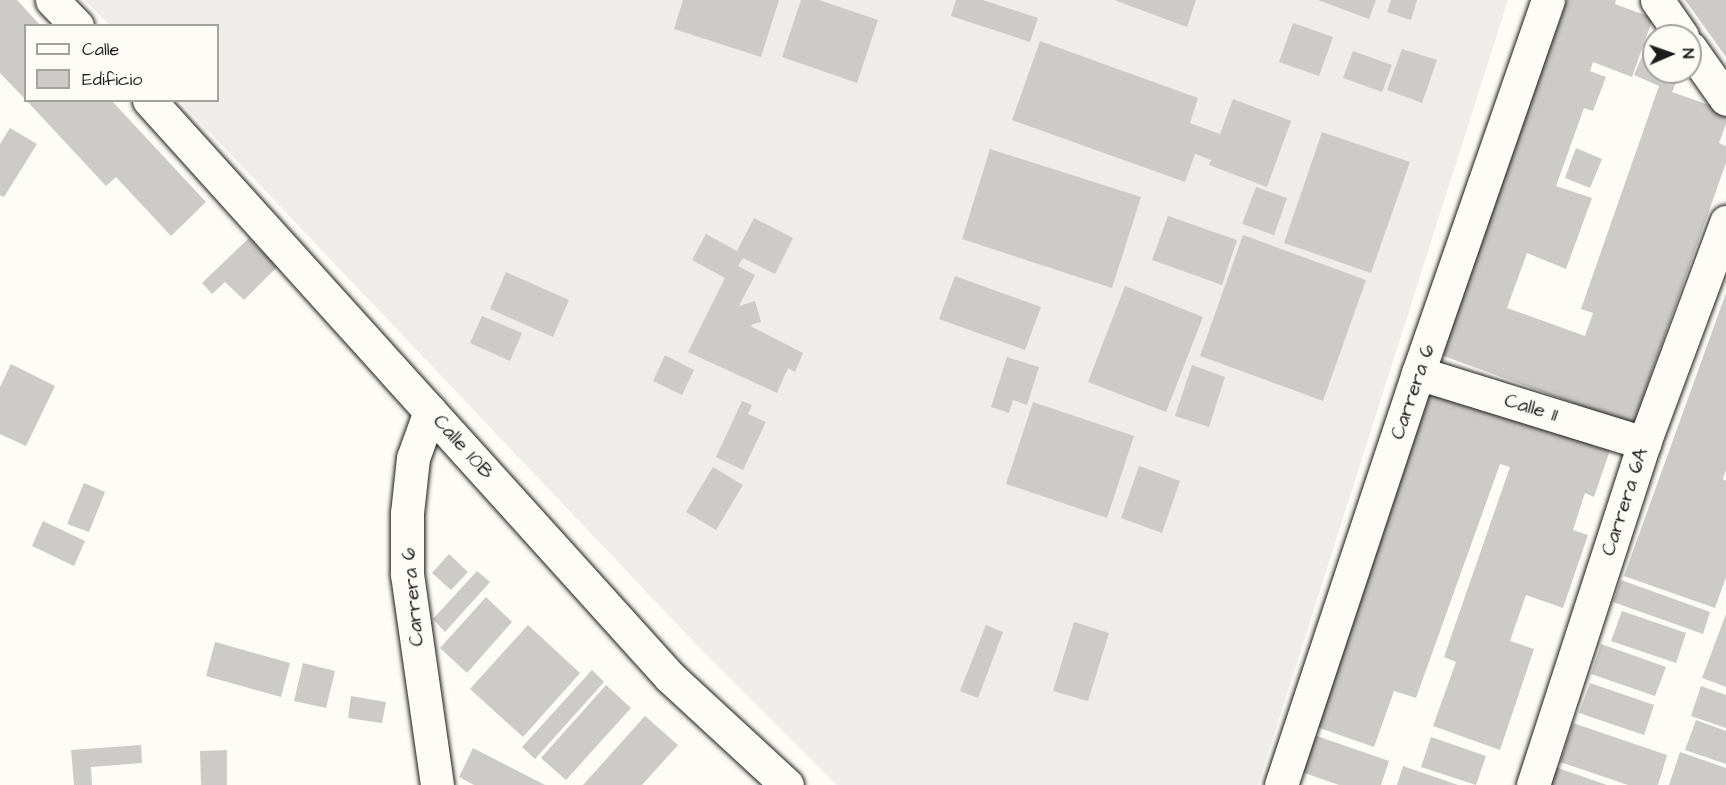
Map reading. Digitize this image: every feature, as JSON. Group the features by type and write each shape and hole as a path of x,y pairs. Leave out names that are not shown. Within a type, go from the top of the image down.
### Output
{"street":[{"path":"52,0 75,24"},
{"name":"Carrera 6","path":"1281,785 1419,373 1548,0"},
{"path":"1657,0 1674,24"},
{"path":"1702,65 1726,99"},
{"name":"Calle 10B","path":"151,102 670,677 787,785"},
{"name":"Carrera 6A","path":"1533,785 1644,443 1726,222"},
{"name":"Calle 11","path":"1419,373 1644,443"},
{"name":"Carrera 6","path":"430,411 413,458 407,513 407,574 437,785"}],"shaded area":[{"path":"85,0 1508,0 1258,785 837,785 694,642 181,102 219,102 219,24 108,24"}],"building":[{"path":"0,0 17,0 39,24 24,24 24,98 0,73"},
{"path":"683,0 779,0 761,57 674,29"},
{"path":"801,0 819,0 878,20 857,83 782,57"},
{"path":"956,0 983,0 1038,18 1030,42 951,16"},
{"path":"1114,0 1196,0 1187,27"},
{"path":"1318,0 1376,0 1369,19"},
{"path":"1391,0 1417,0 1411,20 1387,12"},
{"path":"1567,0 1616,0 1615,4 1653,18 1651,24 1642,24 1642,49 1632,77 1593,62 1590,71 1606,77 1593,111 1584,108 1556,186 1592,198 1566,269 1527,253 1507,308 1585,336 1593,313 1581,309 1659,86 1654,84 1676,84 1672,92 1726,111 1726,124 1719,143 1726,146 1726,163 1633,425 1438,354"},
{"path":"1685,0 1726,0 1726,57 1691,8"},
{"path":"1293,23 1333,37 1319,76 1279,62"},
{"path":"1040,41 1198,98 1190,123 1220,134 1233,99 1291,121 1267,187 1209,165 1211,160 1195,154 1185,182 1012,120"},
{"path":"1402,49 1437,60 1422,103 1387,90"},
{"path":"1353,51 1392,65 1382,92 1343,78"},
{"path":"1642,56 1642,79 1634,75"},
{"path":"28,102 113,102 206,202 171,236 116,177 106,186"},
{"path":"10,128 37,144 4,197 0,195 0,144"},
{"path":"1322,132 1410,162 1371,273 1284,243"},
{"path":"1576,148 1602,159 1590,188 1565,178"},
{"path":"990,149 1141,197 1112,288 962,239"},
{"path":"1256,187 1287,198 1274,235 1242,224"},
{"path":"1168,216 1237,240 1222,285 1152,260"},
{"path":"754,218 793,238 775,274 743,258 738,266 755,275 739,306 755,301 761,322 751,325 752,327 803,353 795,372 788,368 777,393 688,352 725,278 692,260 706,234 737,251"},
{"path":"1243,235 1366,280 1323,401 1200,356"},
{"path":"249,238 277,267 244,300 225,282 212,294 202,283"},
{"path":"506,272 569,300 553,337 490,309"},
{"path":"955,276 1041,307 1025,350 939,319"},
{"path":"1125,286 1203,317 1166,412 1088,382"},
{"path":"1726,293 1726,470 1723,479 1726,481 1726,577 1715,608 1624,576"},
{"path":"482,316 522,333 510,361 470,343"},
{"path":"665,355 694,370 682,395 653,381"},
{"path":"1007,357 1039,367 1027,405 1013,400 1009,413 991,407"},
{"path":"11,364 55,386 26,446 0,434 0,387"},
{"path":"1192,365 1225,377 1209,427 1175,416"},
{"path":"1424,381 1611,447 1594,497 1585,493 1573,530 1588,535 1563,608 1526,595 1510,641 1534,649 1500,750 1433,726 1456,662 1444,657 1510,467 1500,464 1416,698 1394,691 1374,747 1314,726"},
{"path":"742,401 752,405 748,414 766,422 743,470 716,457"},
{"path":"1033,402 1134,436 1107,518 1006,484"},
{"path":"1139,466 1180,481 1162,533 1121,518"},
{"path":"713,467 743,485 716,530 686,512"},
{"path":"84,483 105,492 89,532 67,524"},
{"path":"43,521 85,541 74,566 32,546"},
{"path":"449,554 468,572 451,590 432,573"},
{"path":"477,571 490,582 445,632 433,619"},
{"path":"1621,580 1710,612 1703,634 1613,602"},
{"path":"486,597 512,622 467,673 440,648"},
{"path":"1622,611 1686,633 1676,663 1611,641"},
{"path":"1726,614 1726,687 1702,678"},
{"path":"1074,622 1109,633 1088,701 1053,691"},
{"path":"528,625 580,673 523,737 470,689"},
{"path":"986,625 1003,632 978,698 960,691"},
{"path":"215,642 290,663 281,697 206,676"},
{"path":"1601,644 1666,667 1655,696 1591,674"},
{"path":"303,663 335,671 326,708 294,701"},
{"path":"592,670 604,682 535,759 522,747"},
{"path":"1590,683 1654,705 1644,735 1579,713"},
{"path":"606,685 631,708 566,780 541,758"},
{"path":"1701,686 1726,695 1726,728 1691,716"},
{"path":"351,696 386,702 382,723 348,718"},
{"path":"645,716 678,745 642,785 583,785"},
{"path":"1696,720 1726,731 1726,764 1685,750"},
{"path":"1573,723 1667,755 1658,785 1628,785 1560,762"},
{"path":"1308,733 1389,761 1381,785 1339,785 1296,770"},
{"path":"1431,737 1486,756 1476,785 1421,767"},
{"path":"141,745 142,763 91,767 92,785 74,785 71,750"},
{"path":"473,748 545,785 474,785 459,777"},
{"path":"227,750 227,785 201,785 200,751"},
{"path":"1680,752 1726,768 1726,785 1669,785"},
{"path":"1403,766 1458,785 1397,785"},
{"path":"1555,767 1607,785 1549,785"}]}
